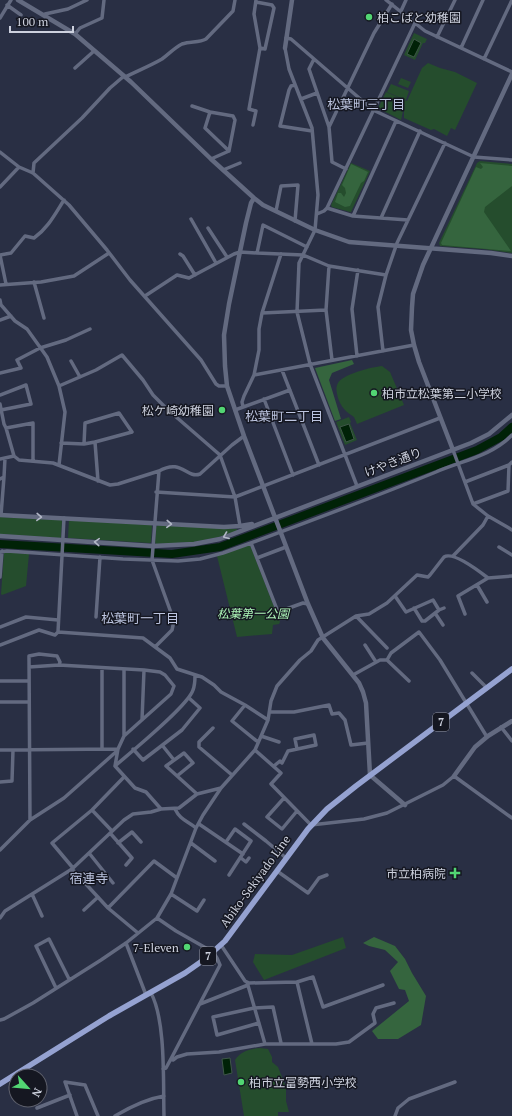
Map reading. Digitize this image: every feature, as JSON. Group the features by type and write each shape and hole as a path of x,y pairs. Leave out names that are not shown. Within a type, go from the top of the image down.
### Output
{"main road":[{"name":"Abiko-Sekiyado Line","path":"0,1084 100,1022 190,970 213,952 234,929 311,825 335,802 512,669"}],"street":[{"path":"0,18 11,0"},
{"path":"18,0 75,34 124,77 254,198 276,211 315,230 349,242 512,256"},
{"path":"44,15 68,8 87,0"},
{"path":"75,34 80,28 102,18 104,0"},
{"path":"27,170 82,118 110,88 124,77 162,58 181,45 192,42 201,42 206,39 233,11 235,0"},
{"path":"292,0 285,48 289,69 307,113 312,131 318,195 315,230 299,263 297,312 310,364 357,486"},
{"path":"386,0 425,31 512,73 419,275 413,294 411,316 411,330 419,362 474,504 488,516 512,530"},
{"path":"401,11 406,0"},
{"path":"437,37 455,0"},
{"path":"461,48 483,0"},
{"path":"484,59 512,0"},
{"path":"253,125 256,111 249,109 260,48 254,14 256,1 272,5 274,8 265,49 260,48"},
{"path":"329,128 374,33 392,4"},
{"path":"7,5 21,15"},
{"path":"317,214 327,208 415,23"},
{"path":"286,38 291,40 314,58 373,110 474,157 512,160"},
{"path":"75,68 94,51"},
{"path":"314,58 309,70 329,128 332,162 346,169"},
{"path":"295,85 291,86 289,90 280,126 312,131"},
{"path":"301,99 317,93"},
{"path":"192,106 210,112 233,116 235,120 229,151"},
{"path":"210,112 205,128 229,151"},
{"path":"353,216 396,120"},
{"path":"381,218 420,132"},
{"path":"383,351 378,306 386,275 396,246 445,143"},
{"path":"211,159 229,151"},
{"path":"0,152 19,167 33,173 64,200 144,296 201,360 216,384 219,386 227,386"},
{"path":"223,170 240,162"},
{"path":"33,173 34,163"},
{"path":"0,187 19,167"},
{"path":"276,211 281,186 298,185 296,221"},
{"path":"254,198 251,203 246,223 224,335 227,386 286,548 323,638 362,688 366,702 370,775 405,805"},
{"path":"6,284 0,255 11,253 25,236 34,238 37,236 49,223 64,200"},
{"path":"327,208 353,216 408,220"},
{"path":"191,219 216,263"},
{"path":"257,253 263,225 307,247"},
{"path":"208,228 227,257"},
{"path":"144,296 177,274 189,278 227,257 240,252 303,255 329,266 386,275"},
{"path":"0,285 74,276 109,253"},
{"path":"180,254 183,256 195,275"},
{"path":"243,407 242,402 244,396 254,375 259,350 259,329 262,313 281,254"},
{"path":"329,266 326,310 332,360"},
{"path":"357,356 352,308 358,270"},
{"path":"34,282 44,318"},
{"path":"0,300 1,305 11,316 27,329 51,365 59,386 65,412 59,465"},
{"path":"262,313 326,310"},
{"path":"0,320 11,316"},
{"path":"0,373 21,368 17,360 40,348 66,340 90,329"},
{"path":"254,375 414,345"},
{"path":"59,386 80,378 122,355 167,409 220,455 235,496 240,526"},
{"path":"71,361 80,378"},
{"path":"282,370 319,464"},
{"path":"0,395 26,385 31,404 1,410"},
{"path":"235,410 290,390"},
{"path":"264,399 293,475"},
{"path":"0,404 4,424 14,456 19,460 53,463 110,485 118,484 172,466 196,476 244,436"},
{"path":"61,443 84,444 132,432 119,413 85,423 84,444"},
{"name":"けやき通り","path":"275,517 453,452 489,434 512,415"},
{"path":"156,492 235,496 440,418"},
{"path":"6,428 33,423 33,461"},
{"path":"0,577 1,551 62,553 100,557 178,561 200,559 223,553 251,544 280,531 487,452 511,438"},
{"path":"95,442 98,480"},
{"path":"0,459 14,456"},
{"path":"5,458 2,478 1,515 224,527 240,526 275,517"},
{"path":"465,482 509,465 512,462"},
{"path":"474,504 508,491 509,465"},
{"path":"155,647 172,630 174,621 152,559 156,492 159,471"},
{"path":"454,556 483,525 488,516"},
{"path":"0,536 153,548 194,544 214,540 275,517"},
{"path":"58,632 64,518"},
{"path":"251,544 278,612 303,603 308,604"},
{"path":"499,547 512,555"},
{"path":"257,558 286,548"},
{"path":"0,1020 33,1003 126,943 157,918 171,894 196,828 221,788 255,750 268,720 271,701 277,686 300,660 309,653 318,640 356,616 369,614 395,596 417,575 430,576 447,555 454,556 481,572 488,578"},
{"path":"96,617 100,557"},
{"path":"465,614 458,596 488,578 512,576"},
{"path":"477,585 486,602"},
{"path":"395,596 406,612 433,600 439,610"},
{"path":"414,608 422,621 425,621 444,608"},
{"path":"435,613 442,625"},
{"path":"356,616 387,648"},
{"path":"0,627 26,617 58,620"},
{"path":"0,645 39,630 55,635 58,632 143,638 170,658 177,669 202,677 221,692 268,720"},
{"path":"387,660 391,653 419,632 440,660 487,737"},
{"path":"366,645 376,662"},
{"path":"30,820 28,656 39,654 57,656 60,665"},
{"path":"353,675 380,660 387,660 409,681"},
{"path":"29,667 60,665 144,670 160,672 165,675 174,686 171,694 124,736"},
{"path":"102,668 102,749"},
{"path":"124,669 124,736 118,750 115,766 134,788 146,792 161,809"},
{"path":"142,720 144,670"},
{"path":"472,673 487,688"},
{"path":"115,766 174,714 189,698 193,691 195,675"},
{"path":"0,681 29,681"},
{"path":"134,749 143,760 182,730 200,708 189,698"},
{"path":"0,702 29,702"},
{"path":"245,705 232,721 258,742"},
{"path":"270,712 294,712 329,706 332,714 339,713 345,720 351,745 368,743"},
{"path":"255,750 281,773 271,784 311,825 372,817 405,805 443,785 454,776 475,747 487,737 512,721"},
{"path":"502,727 512,741"},
{"path":"213,728 199,742 199,747 232,775"},
{"path":"274,766 280,761 282,763 288,751 296,749 316,744 314,735 295,739 296,749"},
{"path":"261,736 279,742"},
{"path":"162,745 174,760"},
{"path":"0,750 118,750"},
{"path":"0,782 12,782 13,750"},
{"path":"0,850 30,820 64,798 118,750"},
{"path":"177,776 193,763 184,753 166,766 177,776 197,794"},
{"path":"454,776 512,818"},
{"path":"124,777 92,810 52,843 72,869 108,908 138,933"},
{"path":"0,912 5,911 72,869 124,820 133,814 182,806 197,794 221,788"},
{"path":"284,798 267,817 282,829 297,811"},
{"path":"175,808 181,818 196,828"},
{"path":"92,810 132,858 126,865"},
{"path":"199,824 243,854"},
{"path":"244,824 286,858"},
{"path":"226,842 235,829 251,841 229,875"},
{"path":"118,843 132,832 141,842"},
{"path":"191,843 215,860"},
{"path":"89,853 114,883"},
{"path":"241,858 246,862 249,858"},
{"path":"108,908 154,861 177,878"},
{"path":"277,871 308,893 319,878 327,875"},
{"path":"32,894 42,916"},
{"path":"171,894 197,911 204,900"},
{"path":"84,910 98,897"},
{"path":"0,918 5,911"},
{"path":"157,918 176,931 213,952 220,965 171,1059 166,1068 163,1069"},
{"path":"56,988 36,946 49,939 69,979"},
{"path":"126,943 149,994 157,1004 163,1069 164,1116"},
{"path":"221,944 247,984 265,1044"},
{"path":"200,1004 247,984 298,982 313,977 323,1007 384,986"},
{"path":"298,982 312,1044"},
{"path":"171,1059 173,1060 187,1054 219,1052 265,1044 349,1042 375,1023 373,1014 376,1008 394,1003"},
{"path":"259,1023 217,1035 213,1017 254,1008 273,1007 281,1043"},
{"path":"77,1116 65,1082 85,1085 98,1116"},
{"path":"395,1116 398,1108 409,1099 455,1082"},
{"path":"48,1104 70,1095"},
{"path":"115,1116 144,1102 164,1096"}],"green space":[{"path":"414,33 427,39 425,43 423,43 415,60 404,55"},
{"path":"428,63 455,72 477,83 455,130 451,128 447,136 434,129 431,130 404,118 404,107 401,120 378,108 386,92 407,101 422,68"},
{"path":"401,78 411,82 408,88 398,84"},
{"path":"391,84 409,91 406,100 387,92"},
{"path":"480,161 512,164 512,253 440,246 439,243 477,163"},
{"path":"351,163 370,171 350,212 332,207 331,205"},
{"path":"382,366 390,372 404,405 357,424 354,417 342,407 338,398 336,389 337,385 341,380 351,374 365,369"},
{"path":"349,417 357,440 345,445 336,422"},
{"path":"0,517 61,520 61,537 0,534"},
{"path":"69,520 151,525 151,542 68,538"},
{"path":"158,525 237,529 237,531 219,537 194,542 156,544 156,527"},
{"name":"松葉第一公園","path":"250,545 280,622 279,624 273,625 272,634 237,637 217,556"},
{"path":"4,552 29,554 26,586 2,595 1,594"},
{"path":"343,937 346,948 264,980 253,962 255,954 292,955"},
{"path":"260,1048 268,1049 272,1057 272,1062 278,1067 286,1087 286,1101 289,1112 278,1112 278,1116 244,1116 235,1060 240,1054 246,1051"}],"shaded area":[{"path":"414,39 421,43 414,57 407,54"},
{"path":"480,163 512,166 512,186 485,207 484,212 511,251 442,245 441,243 476,167 481,169 483,167"},
{"path":"351,164 368,172 350,206 345,207 335,202 338,193 341,193 344,197 346,193 345,188 342,185"},
{"path":"352,360 354,364 332,373 329,380 341,419 335,421 315,368"},
{"path":"349,424 354,439 346,442 340,427"},
{"path":"374,937 395,946 405,959 426,996 421,1025 398,1039 378,1039 372,1031 409,1001 405,990 399,989 390,971 398,962 385,950 363,943"},
{"path":"230,1058 232,1073 224,1075 222,1059"}],"waterway":[{"path":"0,544 172,554 220,547 477,450 501,437 512,427"}],"place":[{"name":"柏こばと幼稚園","path":"369,17"},
{"name":"柏市立松葉第二小学校","path":"374,393"},
{"name":"松ケ崎幼稚園","path":"222,410"},
{"name":"市立柏病院","path":"455,873"},
{"name":"7-Eleven","path":"187,947"},
{"name":"柏市立富勢西小学校","path":"241,1082"}],"district":[{"name":"松葉町三丁目","path":"366,104"},
{"name":"松葉町二丁目","path":"284,416"},
{"name":"松葉町一丁目","path":"140,618"},
{"name":"宿連寺","path":"89,878"}]}
